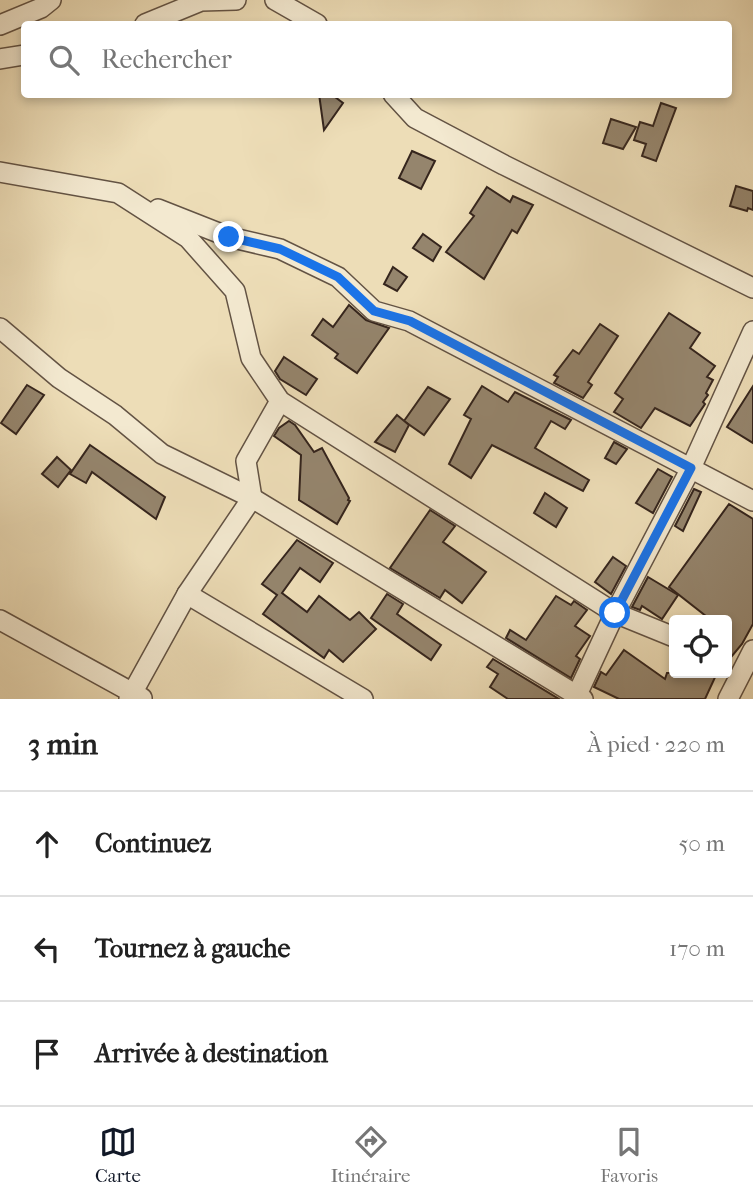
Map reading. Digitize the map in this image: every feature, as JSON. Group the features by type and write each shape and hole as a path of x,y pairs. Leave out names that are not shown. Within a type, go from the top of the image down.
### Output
{"street":[{"path":"0,25 41,8 51,0"},
{"path":"152,21 201,1 236,0"},
{"path":"275,0 312,21"},
{"path":"0,59 21,56"},
{"path":"397,98 415,118 426,124 753,288"},
{"path":"0,172 118,193 229,237 280,249 338,277 374,311 410,321 753,501"},
{"path":"118,193 188,239 235,291 251,358 280,401 615,613 669,635"},
{"path":"0,328 59,378 115,415 162,454 252,498 578,698 615,613 691,468 753,331"},
{"path":"0,620 134,697 187,594 252,498 246,461 280,401"},
{"path":"187,594 363,699"},
{"path":"728,699 744,661"}],"building":[{"path":"320,98 336,98 343,103 324,130"},
{"path":"661,103 676,108 656,161 642,156 646,144 634,140 640,122 653,126"},
{"path":"611,119 636,127 623,149 603,143"},
{"path":"412,151 435,161 421,189 399,178"},
{"path":"736,186 753,191 753,210 730,206"},
{"path":"487,187 510,202 513,196 533,205 517,233 512,230 484,279 446,252 474,216 470,213"},
{"path":"423,234 441,247 433,261 413,248"},
{"path":"393,267 407,277 397,291 384,284"},
{"path":"349,305 366,320 389,328 357,373 335,358 338,354 312,335 323,319 333,327"},
{"path":"669,313 700,333 690,348 715,366 707,377 713,380 703,402 705,404 690,426 655,408 641,428 614,412 623,399 615,393"},
{"path":"600,324 618,336 588,382 592,385 583,398 554,383 558,377 554,375 573,350 579,354"},
{"path":"284,357 317,379 306,395 280,379 275,371"},
{"path":"27,385 44,395 16,434 1,423"},
{"path":"482,386 508,402 515,392 571,420 565,429 551,421 535,448 589,480 583,491 492,445 471,478 449,464 471,419 464,415"},
{"path":"753,386 753,443 727,427"},
{"path":"428,387 450,399 424,435 404,421"},
{"path":"397,415 409,425 395,452 375,442"},
{"path":"289,421 295,425 314,452 322,448 349,498 350,501 337,524 299,500 301,455 274,436 279,428"},
{"path":"614,442 627,449 616,464 605,458"},
{"path":"90,445 165,497 156,519 92,472 86,483 70,474"},
{"path":"57,457 71,470 58,487 42,474"},
{"path":"658,469 672,477 653,513 636,503"},
{"path":"694,489 701,492 683,531 675,526"},
{"path":"545,493 567,508 556,527 534,513"},
{"path":"729,504 753,519 753,624 732,656 732,615 705,615 669,587"},
{"path":"430,510 455,526 443,542 486,572 462,603 445,590 440,598 390,568"},
{"path":"297,540 333,563 320,582 300,568 282,593 307,612 319,596 350,620 359,612 376,629 343,662 329,650 324,658 263,614 277,595 262,584"},
{"path":"613,557 626,566 611,594 595,582"},
{"path":"648,577 678,595 662,619 642,606 640,610 632,607"},
{"path":"387,594 403,604 397,614 441,645 431,660 371,618"},
{"path":"556,596 571,605 574,601 587,610 575,626 590,636 576,656 580,659 571,678 506,638 510,630 526,640"},
{"path":"624,650 665,679 667,673 669,678 715,678 705,699 619,699 594,687 601,672 606,675"},
{"path":"493,659 559,699 508,699 490,687 498,674 487,667"}],"route":[{"path":"229,237 280,249 338,277 374,311 410,321 691,468 615,613"}]}
